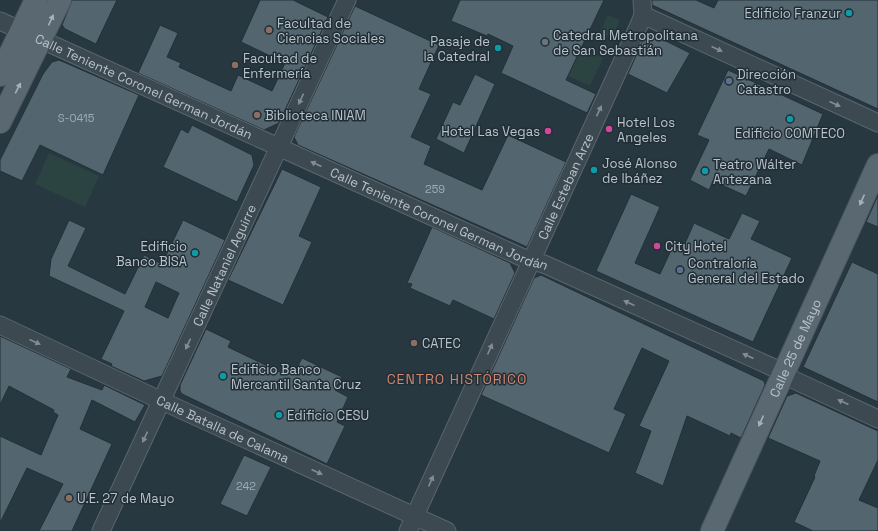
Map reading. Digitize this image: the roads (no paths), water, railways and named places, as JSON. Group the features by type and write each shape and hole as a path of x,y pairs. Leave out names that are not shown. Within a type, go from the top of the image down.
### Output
{"main road":[{"path":"0,122 31,35 36,0"},
{"path":"0,75 60,0"},
{"name":"Calle 25 de Mayo","path":"712,531 878,165"}],"street":[{"name":"Calle Nataniel Aguirre","path":"101,531 347,0"},
{"path":"642,8 878,123"},
{"name":"Calle Esteban Arze","path":"411,524 642,8"},
{"name":"Calle Teniente Coronel German Jordán","path":"0,21 530,261 544,264 783,372 794,380 878,419"},
{"name":"Calle Batalla de Calama","path":"0,325 162,401 411,524 448,531"}],"place":[{"name":"Edificio Franzur","path":"849,13"},
{"name":"Facultad de Ciencias Sociales","path":"269,30"},
{"name":"Catedral Metropolitana de San Sebastián","path":"545,42"},
{"name":"Pasaje de la Catedral","path":"498,48"},
{"name":"Facultad de Enfermería","path":"235,65"},
{"name":"Dirección Catastro","path":"729,81"},
{"name":"Biblioteca INIAM","path":"257,115"},
{"name":"Edificio COMTECO","path":"790,119"},
{"name":"Hotel Los Angeles","path":"609,129"},
{"name":"Hotel Las Vegas","path":"548,131"},
{"name":"José Alonso de Ibáñez","path":"594,170"},
{"name":"Teatro Wálter Antezana","path":"705,171"},
{"name":"City Hotel","path":"657,246"},
{"name":"Edificio Banco BISA","path":"195,253"},
{"name":"Contraloría General del Estado","path":"680,270"},
{"name":"CATEC","path":"414,343"},
{"name":"Edificio Banco Mercantil Santa Cruz","path":"223,376"},
{"name":"Edificio CESU","path":"279,415"},
{"name":"U.E. 27 de Mayo","path":"69,498"}],"district":[{"name":"CENTRO HISTÓRICO","path":"457,379"}]}
